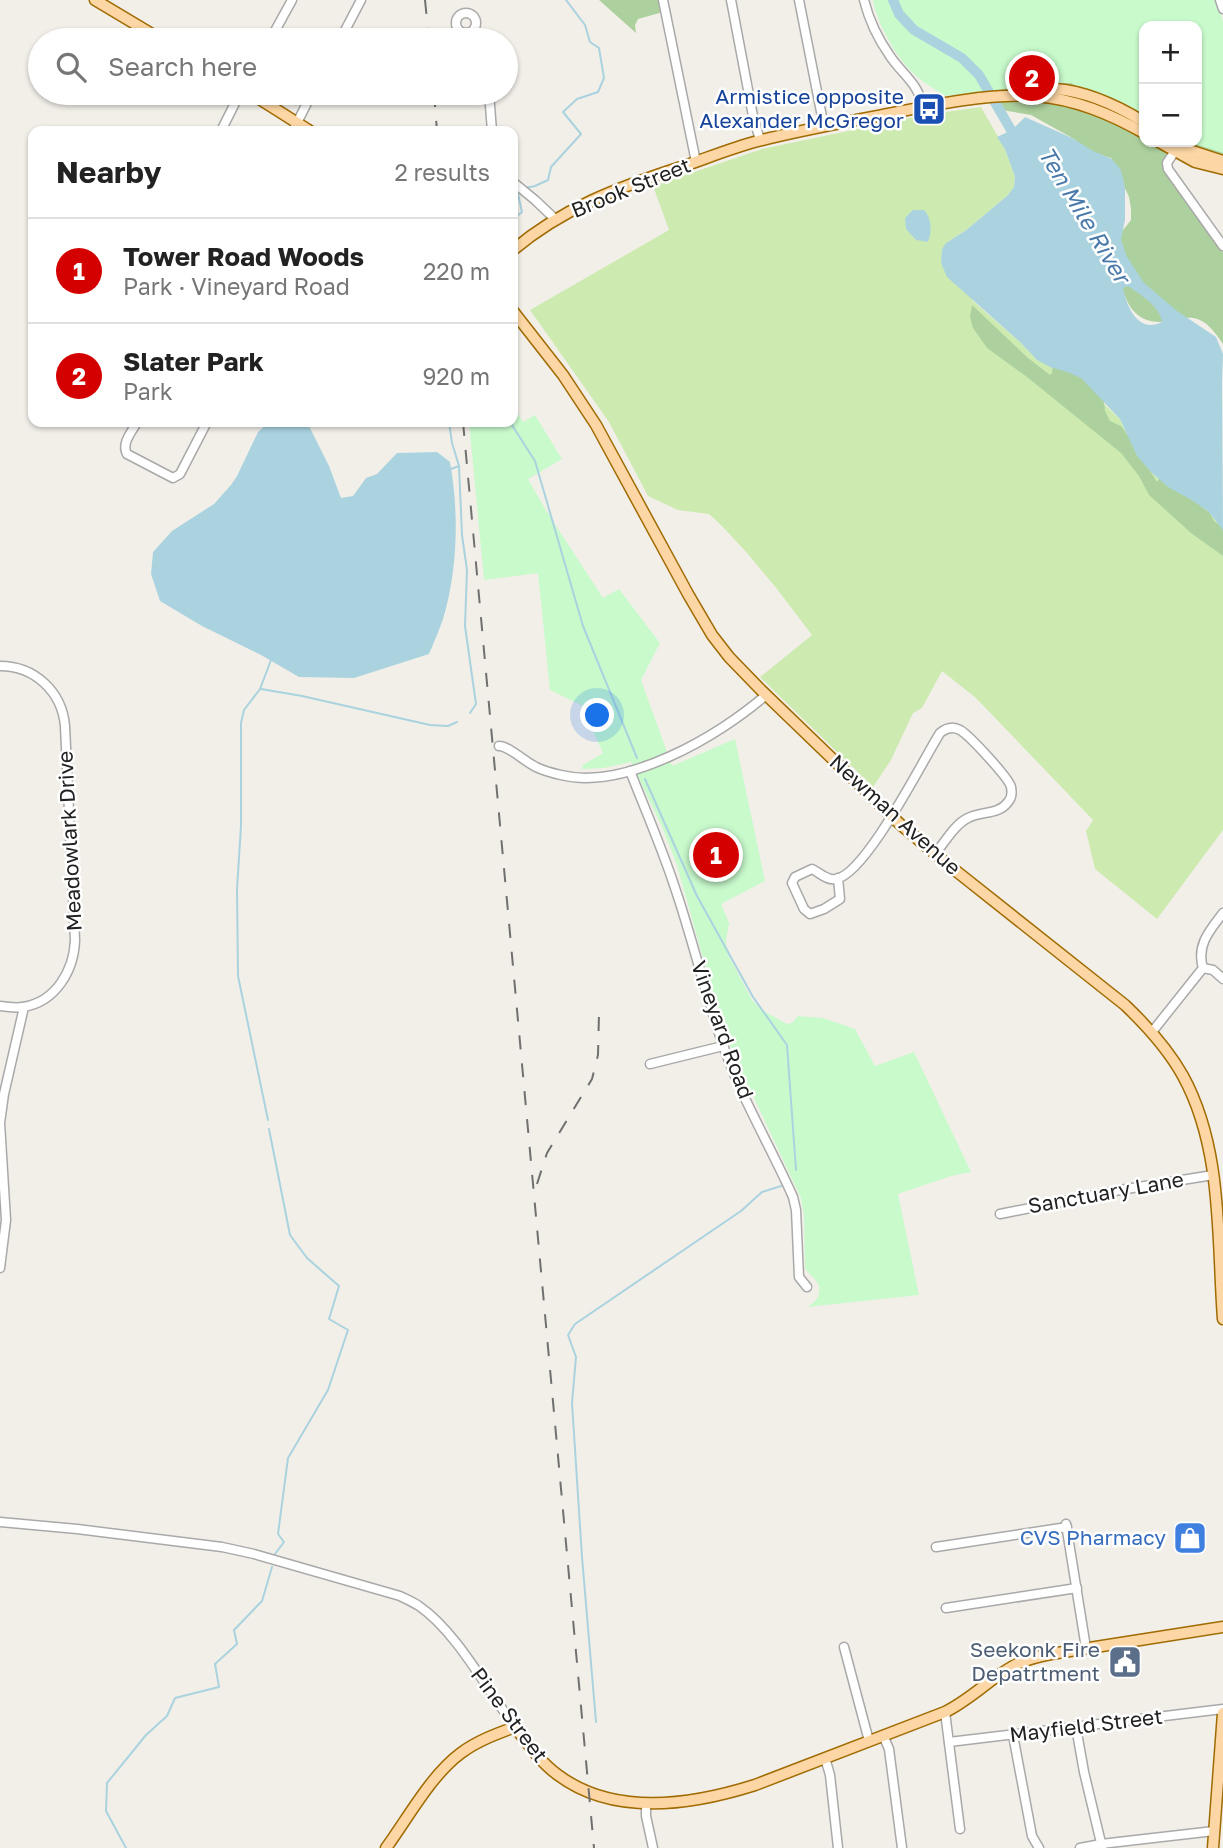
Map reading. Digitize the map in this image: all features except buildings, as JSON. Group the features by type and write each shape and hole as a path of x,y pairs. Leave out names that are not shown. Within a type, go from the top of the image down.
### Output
{"main road":[{"path":"95,0 142,28"},
{"path":"1003,96 1027,90 1057,89 1105,102 1139,119"},
{"path":"1003,96 1035,96 1074,102 1121,120 1139,130"},
{"name":"Brook Street","path":"518,246 555,219 585,202 726,150 759,140 922,107 1003,96"},
{"path":"266,105 294,126"},
{"path":"1176,147 1203,165 1223,169"},
{"path":"1178,147 1223,161"},
{"name":"Newman Avenue","path":"518,317 563,375 597,426 712,635 729,657 892,815 936,854 1125,1005 1166,1049 1183,1075 1206,1135 1220,1235 1223,1319"},
{"name":"Pine Street","path":"515,1727 542,1762 569,1782 601,1796 646,1804 683,1801 731,1793 945,1712 1019,1663 1051,1654 1223,1627"},
{"path":"1213,1848 1223,1711"},
{"path":"386,1848 432,1782 453,1759 473,1745 515,1727"}],"street":[{"path":"277,28 292,0"},
{"path":"346,28 361,0"},
{"path":"663,0 696,162"},
{"path":"731,0 759,140"},
{"path":"799,0 824,127"},
{"path":"864,0 876,32 890,56 918,90 922,107"},
{"path":"1220,0 1223,9"},
{"path":"224,126 234,105"},
{"path":"296,126 306,105"},
{"path":"490,105 492,126"},
{"path":"1175,147 1167,163 1168,169 1223,246"},
{"path":"519,187 555,219"},
{"path":"134,427 125,444 125,450 132,458 166,475 176,477 183,469 204,427"},
{"name":"Meadowlark Drive","path":"0,666 23,669 46,684 61,706 65,726 75,951 71,968 56,988 39,1001 24,1007"},
{"path":"499,746 504,746 536,767 575,778 599,778 631,771 675,753 719,730 766,695"},
{"path":"838,878 840,899 810,914 804,909 792,883 796,877 811,869 831,879 846,874 855,866 892,815 940,733 946,728 953,728 972,740 1011,784 1012,795 1007,804 995,812 966,818 936,854"},
{"name":"Vineyard Road","path":"631,771 660,844 687,924 723,1046 793,1197 799,1277 807,1287"},
{"path":"1203,968 1202,943 1223,913"},
{"path":"1152,1032 1203,968"},
{"path":"1203,968 1213,970 1223,979"},
{"path":"0,1006 24,1007 0,1123 6,1220 0,1268"},
{"path":"650,1064 723,1046"},
{"name":"Sanctuary Lane","path":"1000,1214 1119,1190 1213,1175"},
{"name":"Pine Street","path":"0,1522 222,1547 400,1596 418,1605 447,1633 515,1727"},
{"path":"936,1547 1066,1525 1086,1648"},
{"path":"946,1608 1077,1588"},
{"path":"844,1647 869,1741"},
{"name":"Mayfield Street","path":"949,1742 1223,1711"},
{"path":"945,1712 960,1829"},
{"path":"1076,1727 1101,1846"},
{"path":"883,1735 889,1749 902,1848"},
{"path":"1013,1735 1032,1836 1039,1848"},
{"path":"825,1758 830,1775 838,1848"},
{"path":"646,1804 653,1848"},
{"path":"1080,1848 1213,1831"}],"green space":[{"path":"599,0 661,0 663,12 638,19 635,25 636,33"},
{"path":"873,0 1216,0 1223,21 1223,153 1202,146 1202,21 1139,21 1139,117 1071,83 945,96 917,76 900,58"},
{"path":"1139,41 1139,147 1181,147 1168,166 1223,246 1223,344 1210,327 1200,320 1187,318 1152,321 1140,317 1131,308 1121,282 1116,239 1131,220 1129,197 1121,173 1111,158 1090,152 1074,139 1031,115 1002,110 996,103 995,91 989,77"},
{"path":"981,107 1005,149 1015,177 1014,187 1007,196 946,243 973,301 1037,360 1067,372 1103,403 1120,419 1137,456 1151,472 1168,487 1208,511 1223,530 1223,830 1157,919 1095,869 1086,831 1093,820 976,698 942,671 922,708 913,713 891,760 873,787 760,677 812,635 747,553 709,514 678,510 648,496 609,422 530,310 669,230 653,186 762,149 924,115"},
{"path":"1202,142 1223,142 1223,157 1195,147 1202,147"},
{"path":"972,305 1050,375 1054,356 1063,348 1104,400 1110,421 1121,426 1157,482 1162,475 1210,513 1214,521 1223,527 1223,556 1191,533 1149,495 1139,476 1121,453 987,348 973,328 970,317"},
{"path":"518,414 523,422 535,415 562,459 528,479 603,598 619,589 660,643 641,680 672,766 735,739 765,881 721,904 729,923 727,953 752,1000 762,1010 787,1024 792,1023 798,1016 823,1018 855,1029 875,1066 914,1052 971,1172 898,1194 919,1295 807,1307 816,1300 819,1289 817,1282 805,1268 801,1198 732,1051 677,865 662,827 631,762 604,768 582,769 583,765 603,753 581,705 550,690 538,573 484,580 469,427 518,427"}],"water":[{"path":"1025,117 1112,159 1121,170 1125,188 1125,220 1121,239 1126,255 1144,283 1177,311 1216,337 1223,354 1223,530 1208,511 1168,487 1151,472 1137,456 1120,419 1081,378 1037,360 947,277 941,263 942,249 946,243 965,231 1014,187 1015,177 1005,149 997,137 1012,130","holes":["1128,286 1154,306 1162,322 1146,324 1135,317 1123,288"]},
{"path":"913,210 924,210 929,217 931,230 928,242 916,240 906,229 905,218"},
{"path":"264,427 310,427 341,498 353,496 366,478 377,474 397,453 437,452 450,462 456,520 452,580 443,619 429,654 354,678 299,677 160,601 151,574 153,552 172,531 214,504 231,485 258,432"}],"waterway":[{"path":"525,188 548,180 551,167 581,134 563,112 577,99 598,92 604,78 599,48 590,42 585,25 566,0"},
{"name":"Ten Mile River","path":"893,0 899,14 914,30 962,58 979,75 1018,142"},
{"path":"518,194 521,191"},
{"path":"518,194 522,212 518,215"},
{"path":"450,427 459,466 462,535 467,570 465,626 476,704 470,713"},
{"path":"513,427 535,461 583,626 637,758"},
{"path":"451,469 459,466"},
{"path":"268,1120 238,976 237,889 241,826 241,723 244,710 260,689 271,660"},
{"path":"261,689 430,725 448,726 457,722"},
{"path":"645,779 697,896 753,997 787,1045 796,1170"},
{"path":"269,1129 290,1235 307,1258 339,1286 329,1319 348,1330 328,1390 288,1458 278,1534 284,1542 275,1554"},
{"path":"596,1722 572,1403 576,1357 568,1335 575,1324 741,1211 762,1192 781,1186"},
{"path":"126,1848 106,1811 107,1783 146,1735 167,1716 175,1698 219,1687 215,1664 237,1644 234,1630 262,1601 272,1567"}],"railway":[{"path":"425,0 428,28"},
{"path":"435,105 437,126"},
{"path":"463,427 594,1848"},
{"path":"537,1184 547,1153 592,1079 598,1055 599,1013"}],"place":[{"name":"Slater Park","path":"1032,78"},
{"name":"Armistice opposite Alexander McGregor","path":"929,109"},
{"name":"Tower Road Woods","path":"716,855"},
{"name":"CVS Pharmacy","path":"1190,1538"},
{"name":"Seekonk Fire Depatrtment","path":"1125,1662"}]}
